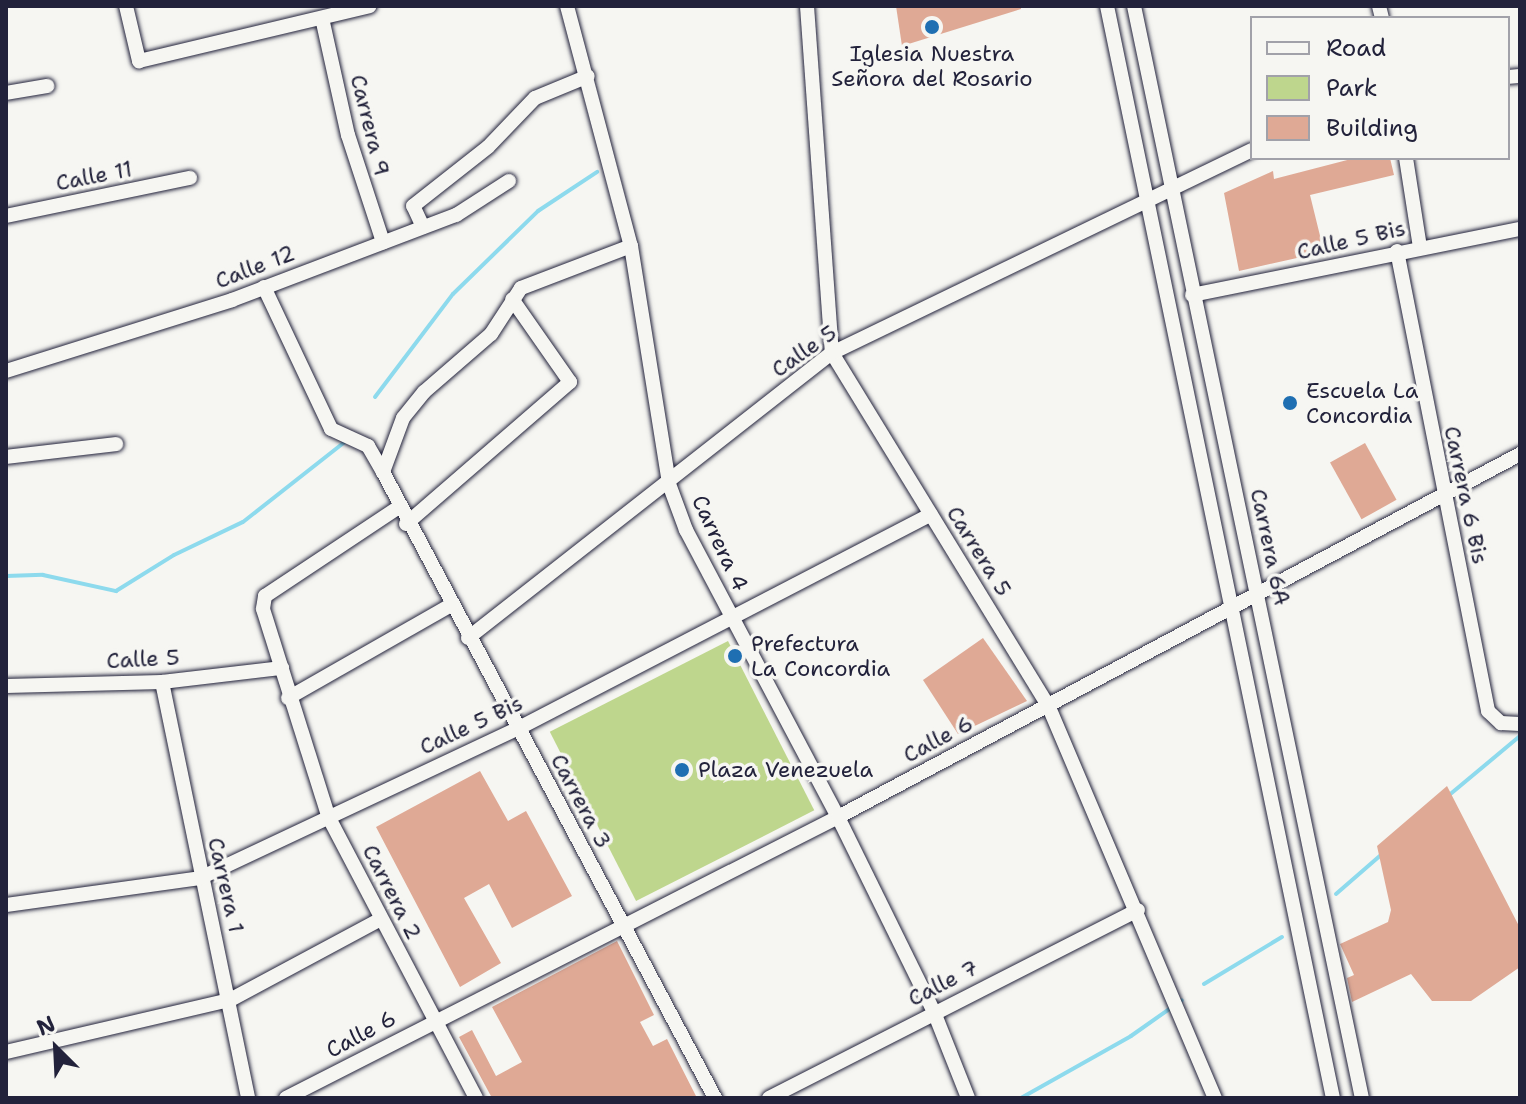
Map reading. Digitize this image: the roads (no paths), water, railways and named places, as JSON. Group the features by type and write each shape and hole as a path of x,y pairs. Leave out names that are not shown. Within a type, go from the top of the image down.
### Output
{"street":[{"path":"126,6 139,61 370,6"},
{"path":"299,6 304,23"},
{"name":"Carrera 4","path":"567,6 631,246 669,484 686,530 838,817 934,1012 968,1098"},
{"name":"Carrera 5","path":"807,6 832,353 1048,705 1138,910 1215,1098"},
{"path":"1107,6 1333,1098"},
{"name":"Carrera 6A","path":"1134,6 1362,1098"},
{"name":"Carrera 9","path":"322,18 348,135 383,242"},
{"path":"423,227 413,206 488,147 535,98 588,76"},
{"path":"6,93 47,86"},
{"name":"Calle 5","path":"468,638 669,484 832,353 1250,151"},
{"path":"1406,160 1420,247"},
{"name":"Calle 11","path":"6,216 190,178"},
{"name":"Calle 12","path":"6,371 264,287 456,215 509,181"},
{"name":"Calle 5 Bis","path":"1192,295 1397,251 1520,229"},
{"path":"383,472 403,418 424,392 491,334 521,288 631,246"},
{"name":"Carrera 6 Bis","path":"1397,251 1488,711 1501,723 1520,724"},
{"name":"Carrera 3","path":"264,287 331,429 368,446 383,472 406,524 715,1098"},
{"path":"406,524 570,382 512,299"},
{"path":"6,457 116,444"},
{"name":"Calle 6","path":"286,1098 622,924 838,817 1520,454"},
{"name":"Carrera 2","path":"399,507 265,596 263,609 288,698 329,818 476,1098"},
{"name":"Calle 5 Bis","path":"6,905 200,878 517,729 931,514"},
{"path":"288,698 451,605"},
{"name":"Calle 5","path":"6,686 162,682 282,668"},
{"name":"Carrera 1","path":"162,682 200,878 230,1000 248,1098"},
{"name":"Calle 7","path":"769,1098 1138,910"},
{"path":"6,1052 230,1000 381,919"}],"waterway":[{"path":"375,397 453,294 538,211 597,172"},
{"path":"6,576 43,575 116,591 174,555 243,522 346,441"},
{"path":"1448,796 1520,736"},
{"path":"1336,894 1382,854"},
{"path":"1204,984 1282,937"},
{"path":"1021,1098 1131,1036 1182,1000"}],"place":[{"name":"Iglesia Nuestra Señora del Rosario","path":"932,27"},
{"name":"Escuela La Concordia","path":"1290,403"},
{"name":"Prefectura La Concordia","path":"735,656"},
{"name":"Plaza Venezuela","path":"682,770"}]}
